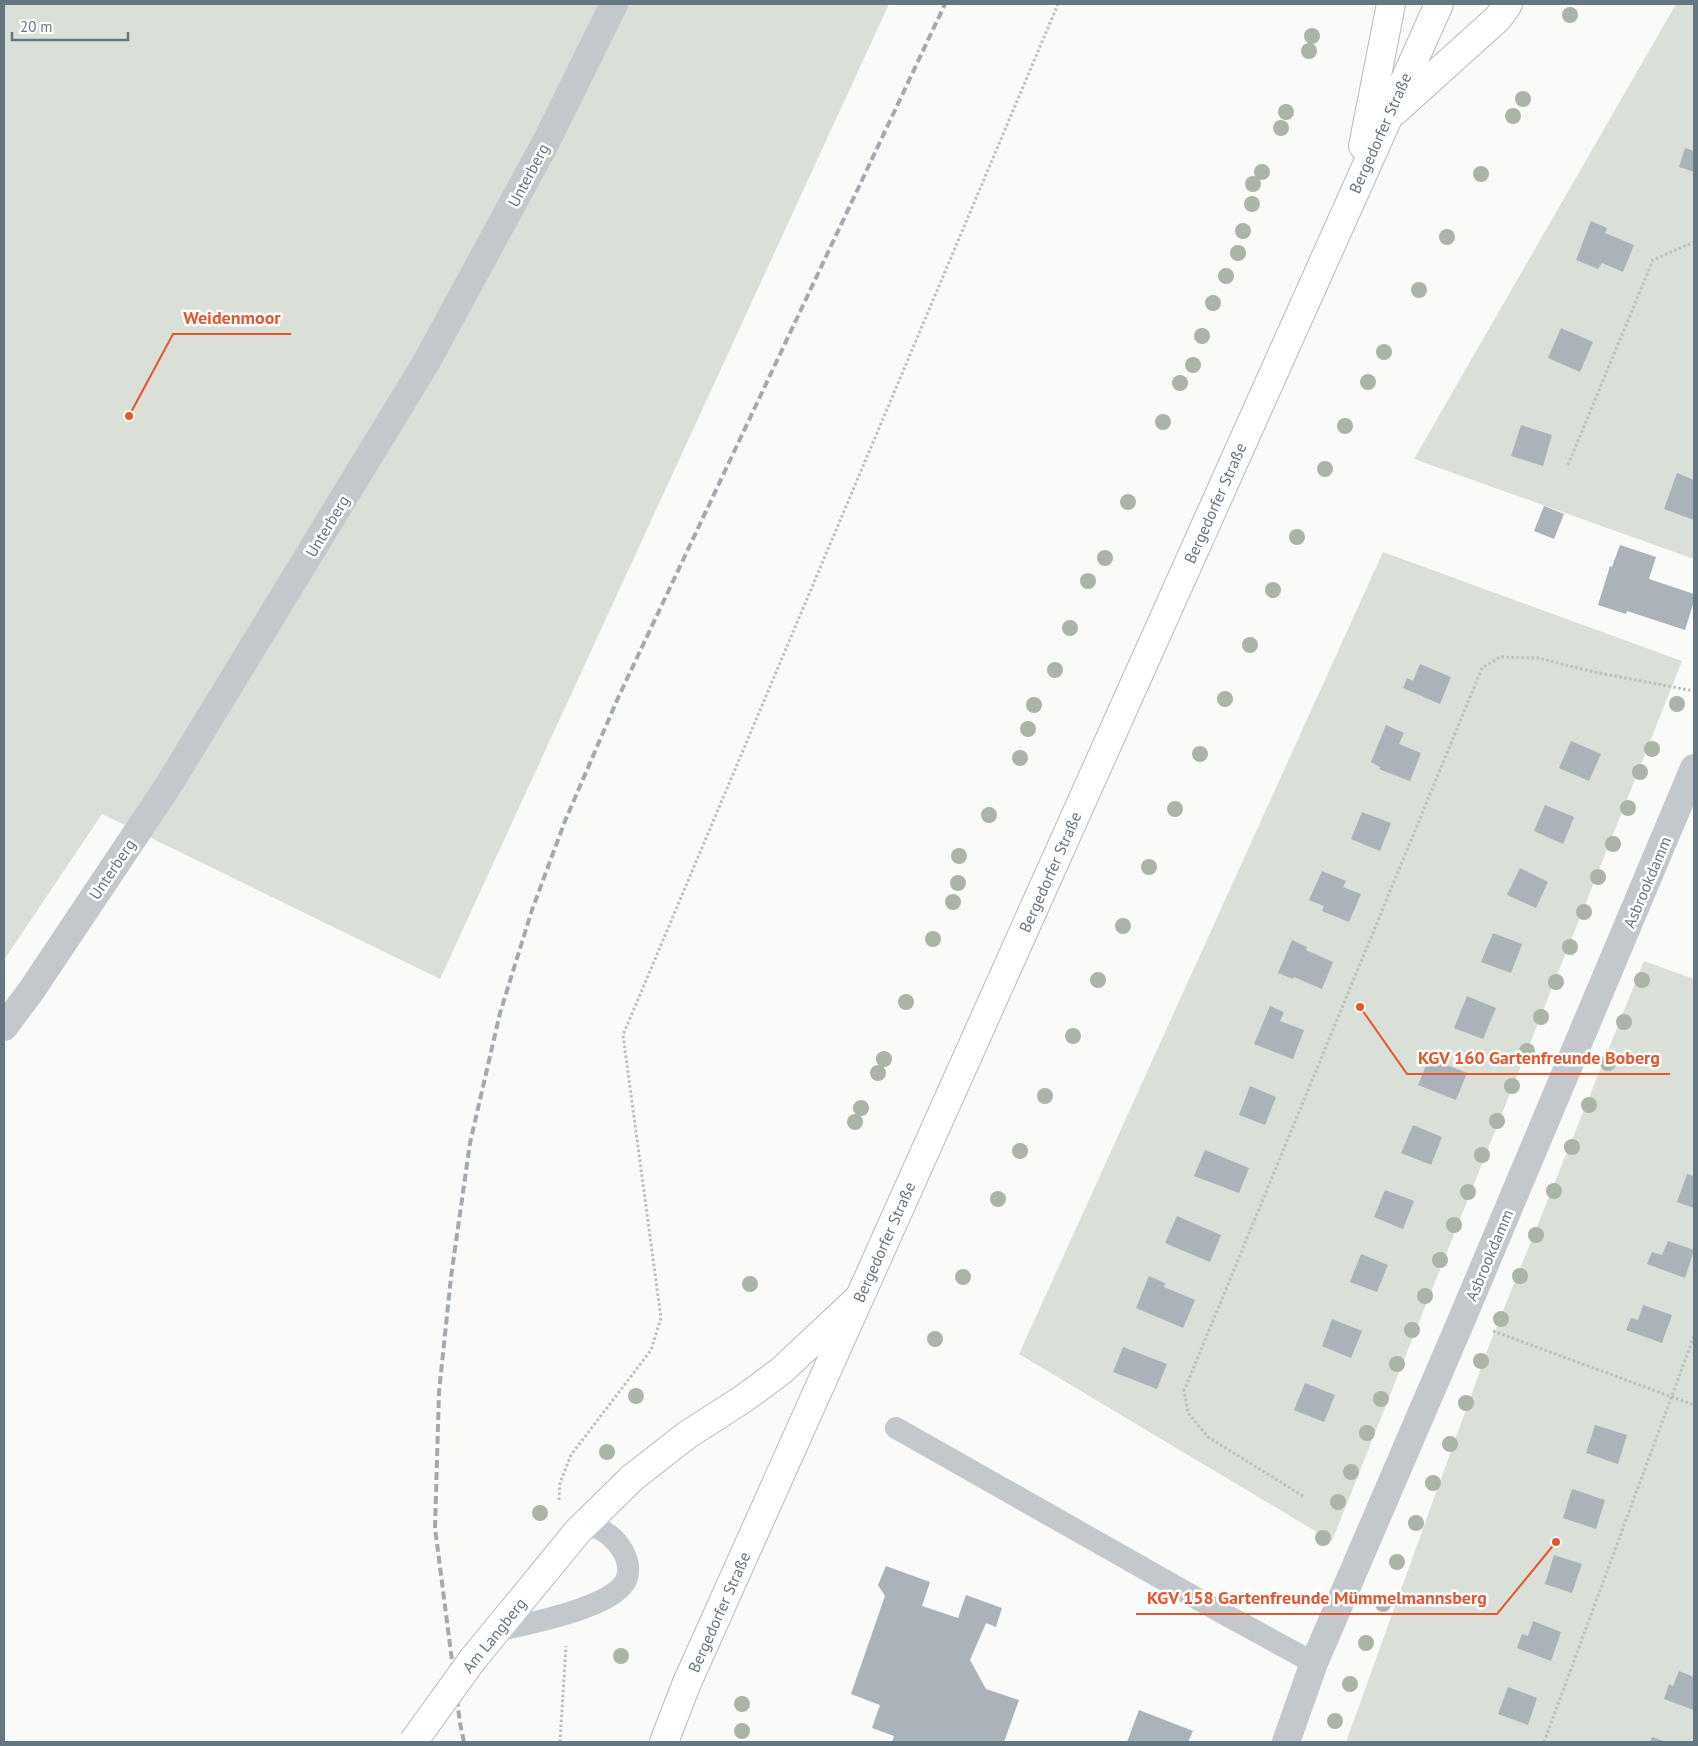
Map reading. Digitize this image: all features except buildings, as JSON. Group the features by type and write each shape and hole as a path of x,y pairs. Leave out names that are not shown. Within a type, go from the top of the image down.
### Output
{"main road":[{"path":"1354,192 1390,4"},
{"name":"Bergedorfer Straße","path":"664,1742 686,1685 1438,4"},
{"path":"1387,119 1498,18 1508,4"},
{"name":"Am Langberg","path":"413,1742 473,1659 578,1531 632,1478 687,1435 743,1399 781,1371 859,1298"}],"street":[{"name":"Unterberg","path":"4,1027 31,991 168,786 427,361 547,140 614,4"},
{"name":"Asbrookdamm","path":"1286,1742 1314,1663 1462,1319 1694,768"}],"lane":[{"path":"896,1428 1314,1663"},
{"path":"497,1631 565,1614 608,1597 623,1585 628,1572 626,1555 617,1541 604,1532 592,1527 578,1531"}],"path":[{"path":"560,1552 560,1484 571,1455 651,1350 661,1318 623,1035 1058,4"},
{"path":"1568,465 1653,260 1694,242"},
{"path":"1303,1496 1208,1437 1188,1413 1184,1391 1482,668 1500,657 1538,658 1594,672 1694,691"},
{"path":"1462,1319 1694,1404"},
{"path":"1544,1742 1694,1336"},
{"path":"560,1742 566,1660 565,1614"}],"shaded area":[{"path":"4,4 889,4 440,979 102,814 4,960"},
{"path":"1676,4 1694,4 1694,559 1414,459"},
{"path":"1383,552 1682,661 1332,1541 1019,1354"},
{"path":"1644,961 1694,979 1694,1742 1346,1742 1490,1343"}],"railway":[{"path":"464,1742 435,1528 439,1392 451,1277 470,1143 500,1013 532,910 565,821 618,698 945,4"}],"place":[{"name":"Weidenmoor","path":"129,416"},
{"name":"KGV 160 Gartenfreunde Boberg","path":"1360,1007"},
{"name":"KGV 158 Gartenfreunde Mümmelmannsberg","path":"1556,1542"}]}
